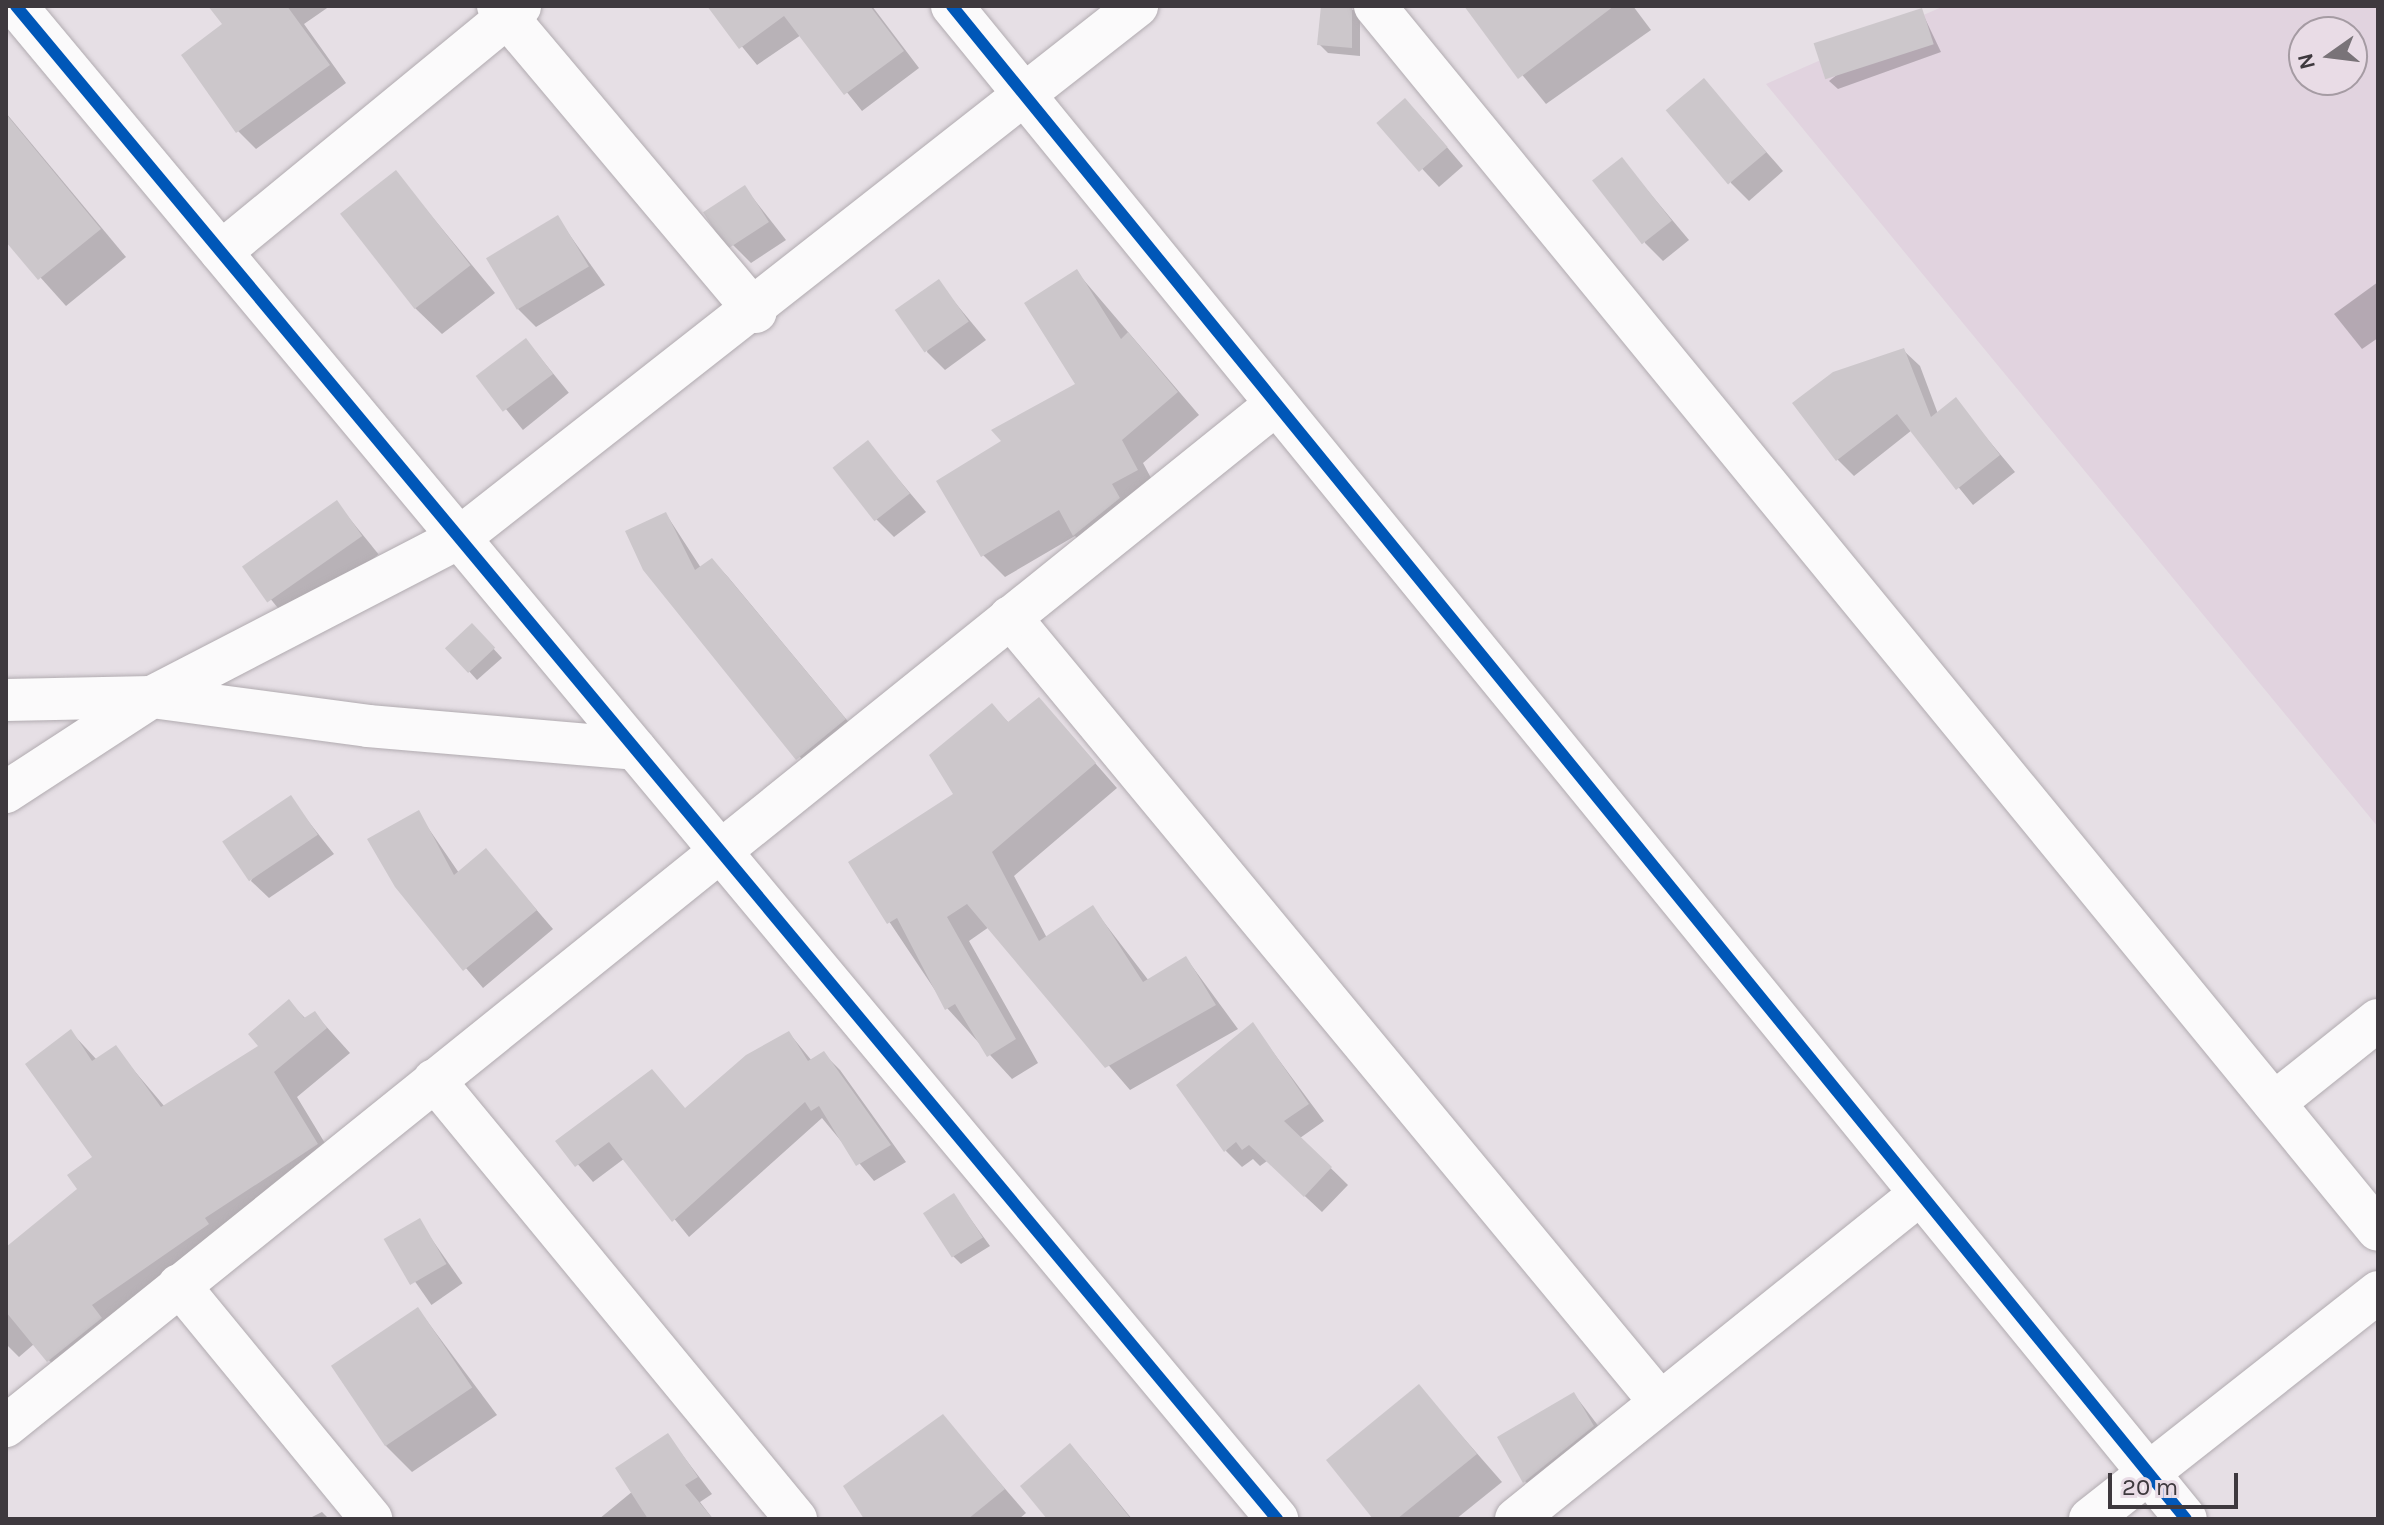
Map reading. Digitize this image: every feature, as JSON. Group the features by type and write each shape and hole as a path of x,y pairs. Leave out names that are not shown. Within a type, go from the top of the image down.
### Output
{"street":[{"path":"16,6 1277,1519"},
{"path":"952,6 2186,1519"},
{"path":"6,792 152,697 459,538 756,312 1137,6"},
{"path":"1375,6 2378,1230"},
{"path":"221,252 508,10 756,312"},
{"path":"6,1426 1276,404"},
{"path":"1010,617 1660,1402"},
{"path":"9,703 152,697 635,749"},
{"path":"2274,1103 2378,1020"},
{"path":"434,1080 796,1519"},
{"path":"1516,1519 1920,1194"},
{"path":"179,1285 371,1519"},
{"path":"2090,1519 2378,1292"}],"shaded area":[{"path":"1944,6 2378,6 2378,827 1766,84"}],"building":[{"path":"208,6 287,6 330,65 236,133 181,55 222,24"},
{"path":"707,6 870,6 904,51 844,95 784,16 739,49"},
{"path":"1321,6 1352,6 1352,48 1317,45"},
{"path":"1464,6 1614,6 1518,79"},
{"path":"1922,8 1934,44 1825,79 1814,43"},
{"path":"1704,78 1766,152 1728,184 1666,110"},
{"path":"1405,98 1448,147 1419,172 1376,123"},
{"path":"6,114 101,229 38,280 6,242"},
{"path":"1622,157 1672,221 1642,244 1592,180"},
{"path":"396,170 470,265 415,309 340,214"},
{"path":"745,185 769,222 727,249 703,212"},
{"path":"558,215 589,266 517,310 486,258"},
{"path":"1077,269 1121,339 1128,332 1178,392 1122,440 1138,470 1112,484 1120,498 1073,536 1059,510 981,557 936,481 1001,441 991,430 1075,384 1024,303"},
{"path":"939,279 969,322 925,353 895,310"},
{"path":"526,338 553,374 503,412 476,376"},
{"path":"1904,348 1931,417 1956,397 2000,455 1956,490 1897,414 1836,461 1792,403 1833,372"},
{"path":"868,440 910,494 874,521 833,468"},
{"path":"337,500 362,536 267,603 242,567"},
{"path":"666,512 695,570 712,558 846,719 796,760 643,570 625,531"},
{"path":"472,623 495,648 468,673 445,648"},
{"path":"1039,697 1096,763 992,852 1039,941 1093,905 1143,982 1186,956 1216,1005 1105,1068 967,904 947,917 1016,1039 987,1057 955,1004 945,1010 897,918 887,924 848,862 953,794 929,755 992,703 1008,722"},
{"path":"291,795 318,835 249,881 222,841"},
{"path":"419,810 454,875 486,848 537,910 463,971 395,887 367,839"},
{"path":"289,999 304,1018 315,1011 327,1028 274,1072 318,1144 205,1218 209,1224 92,1305 102,1318 47,1362 6,1312 6,1247 77,1189 67,1175 92,1157 25,1064 71,1029 92,1061 116,1045 161,1107 258,1046 248,1034"},
{"path":"1253,1022 1309,1104 1284,1121 1332,1167 1304,1197 1249,1145 1242,1150 1236,1142 1224,1152 1176,1085"},
{"path":"789,1031 808,1061 824,1051 891,1145 856,1166 819,1106 811,1111 805,1102 672,1222 609,1142 575,1167 555,1141 652,1069 685,1108 746,1055"},
{"path":"954,1193 983,1237 952,1258 923,1213"},
{"path":"420,1218 446,1264 410,1285 384,1239"},
{"path":"418,1307 472,1387 385,1446 331,1366"},
{"path":"1419,1384 1477,1454 1397,1519 1373,1519 1326,1460"},
{"path":"1574,1392 1594,1426 1523,1483 1497,1437"},
{"path":"943,1414 1005,1489 968,1519 864,1519 843,1486"},
{"path":"668,1433 698,1477 685,1485 713,1519 648,1519 615,1468"},
{"path":"1070,1443 1131,1519 1047,1519 1020,1486"}],"cycle path":[{"path":"16,6 1277,1519"},
{"path":"952,6 2186,1519"}]}
